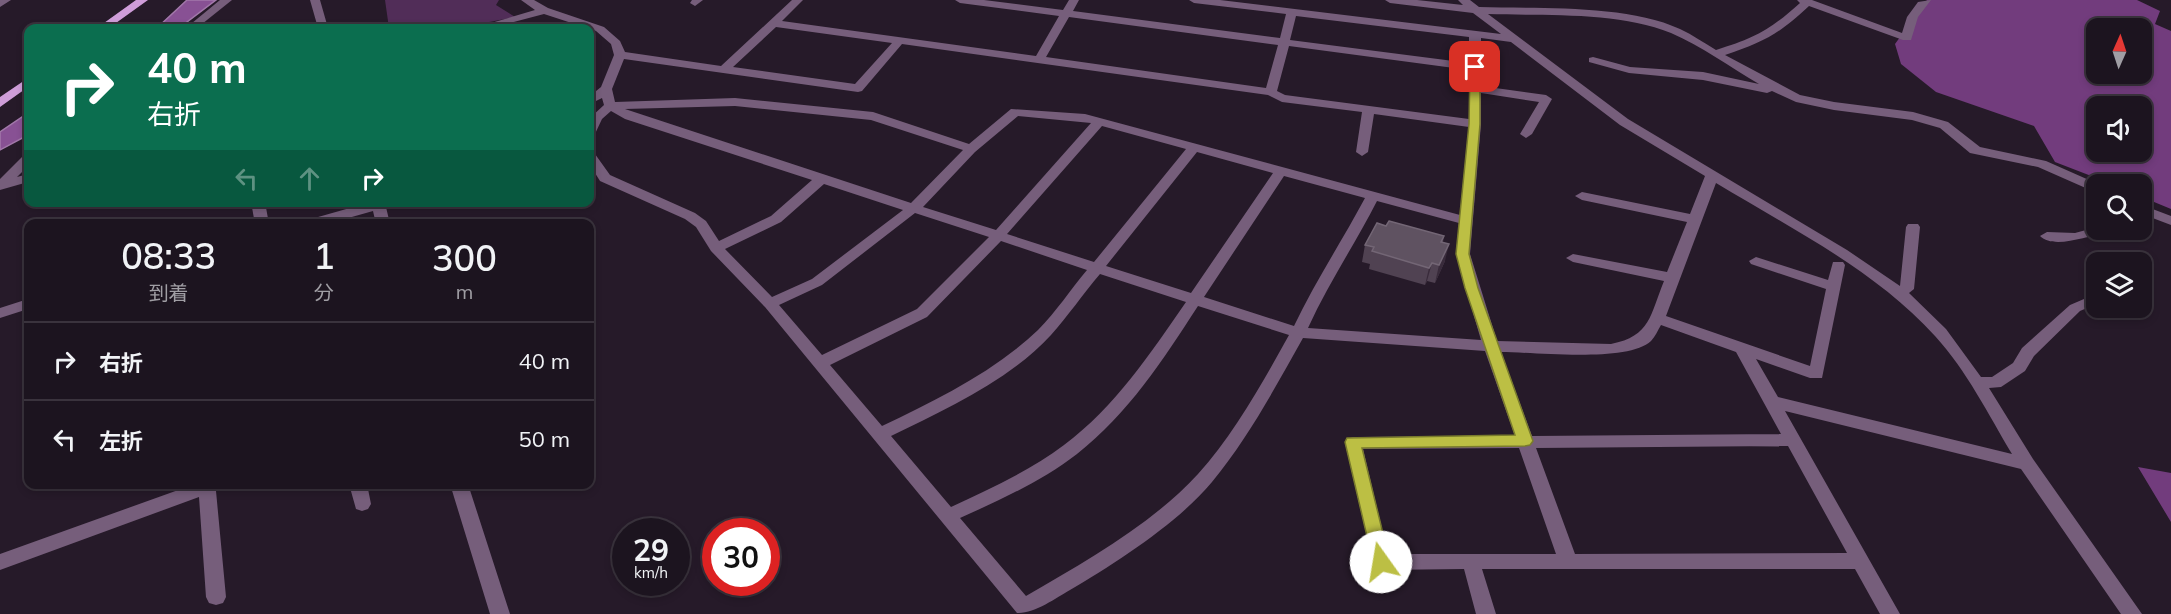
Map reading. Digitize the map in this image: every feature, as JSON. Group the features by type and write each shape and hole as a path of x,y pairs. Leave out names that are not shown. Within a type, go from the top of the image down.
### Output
{"main road":[{"path":"108,24 143,0"},
{"path":"0,103 24,85"}],"street":[{"path":"0,4 6,0"},
{"path":"196,24 228,0"},
{"path":"315,0 322,24"},
{"path":"526,0 543,10 585,24"},
{"path":"725,68 798,0"},
{"path":"960,0 1475,67"},
{"path":"1038,60 1074,0"},
{"path":"1194,0 1517,39"},
{"path":"1390,0 1475,10 1587,14 1638,20 1675,31 1796,98 1834,106 1913,116 1944,125 1975,150 2042,164 2086,184"},
{"path":"1463,0 1624,122 1842,253 1899,292 1941,333 2132,614"},
{"path":"1715,54 1747,44 1776,30 1812,2 1907,38 1909,25 1918,8 1926,0"},
{"path":"496,24 526,17 543,10"},
{"path":"1271,92 1292,12"},
{"path":"773,23 1271,92 1282,98 1475,124"},
{"path":"594,27 600,29 615,43 620,55 606,89 594,98"},
{"path":"1475,34 1475,124 1463,254 1491,346 1569,563"},
{"path":"620,55 858,88 900,40"},
{"path":"1593,60 1629,70 1703,76 1780,91"},
{"path":"606,89 610,106"},
{"path":"1475,89 1546,99 1526,134"},
{"path":"594,124 597,117 610,106 735,102 873,116 971,149"},
{"path":"610,106 639,119 1298,333 1491,346 1611,349 1631,345 1646,337 1657,318 1712,176"},
{"path":"1362,152 1368,110"},
{"path":"770,304 817,282 915,207 971,149 1015,112 1085,118 1467,221"},
{"path":"820,363 922,313 999,235 1098,122"},
{"path":"879,435 932,409 1002,368 1044,333 1194,147"},
{"path":"2,185 24,163"},
{"path":"594,163 605,178 690,216 701,224 716,248 770,304 1024,606 1089,568 1167,514 1205,478 1258,405 1298,333 1318,290 1348,244 1373,196"},
{"path":"948,516 1010,488 1070,450 1111,413 1145,374 1281,171"},
{"path":"716,248 776,219 823,177"},
{"path":"2,185 24,179"},
{"path":"1582,196 1694,219"},
{"path":"325,219 371,207"},
{"path":"2152,216 2171,221"},
{"path":"1899,292 1907,289 1913,227"},
{"path":"2047,236 2075,237 2086,234"},
{"path":"1574,258 1672,278"},
{"path":"1756,261 1834,287"},
{"path":"1657,318 1816,374 1838,265"},
{"path":"1976,382 1995,383 2019,367 2028,352 2075,308 2086,303"},
{"path":"0,313 24,305"},
{"path":"1742,348 1890,614"},
{"path":"1773,402 2028,464"},
{"path":"1793,440 1353,442 1381,562 1862,561"},
{"path":"0,562 202,489"},
{"path":"210,489 216,597"},
{"path":"359,489 362,504"},
{"path":"461,489 500,614"},
{"path":"1471,563 1486,614"}],"shaded area":[{"path":"187,0 216,0 184,24 161,24"},
{"path":"385,0 499,0 496,5 515,17 479,24 388,24"},
{"path":"1927,0 2137,0 2160,11 2155,24 2171,31 2171,209 2152,201 2152,174 2086,174 2055,162 2034,126 1936,92 1901,64 1895,44"},
{"path":"24,116 24,137 0,150 0,132"},
{"path":"2138,467 2171,473 2171,522"}],"building":[{"path":"1389,221 1444,236 1441,242 1449,244 1439,265 1432,263 1429,268 1372,251 1374,247 1365,245 1377,223 1386,226"}],"route":[{"path":"1381,562 1353,442 1525,441 1471,288 1463,254 1475,124 1475,67"}]}
